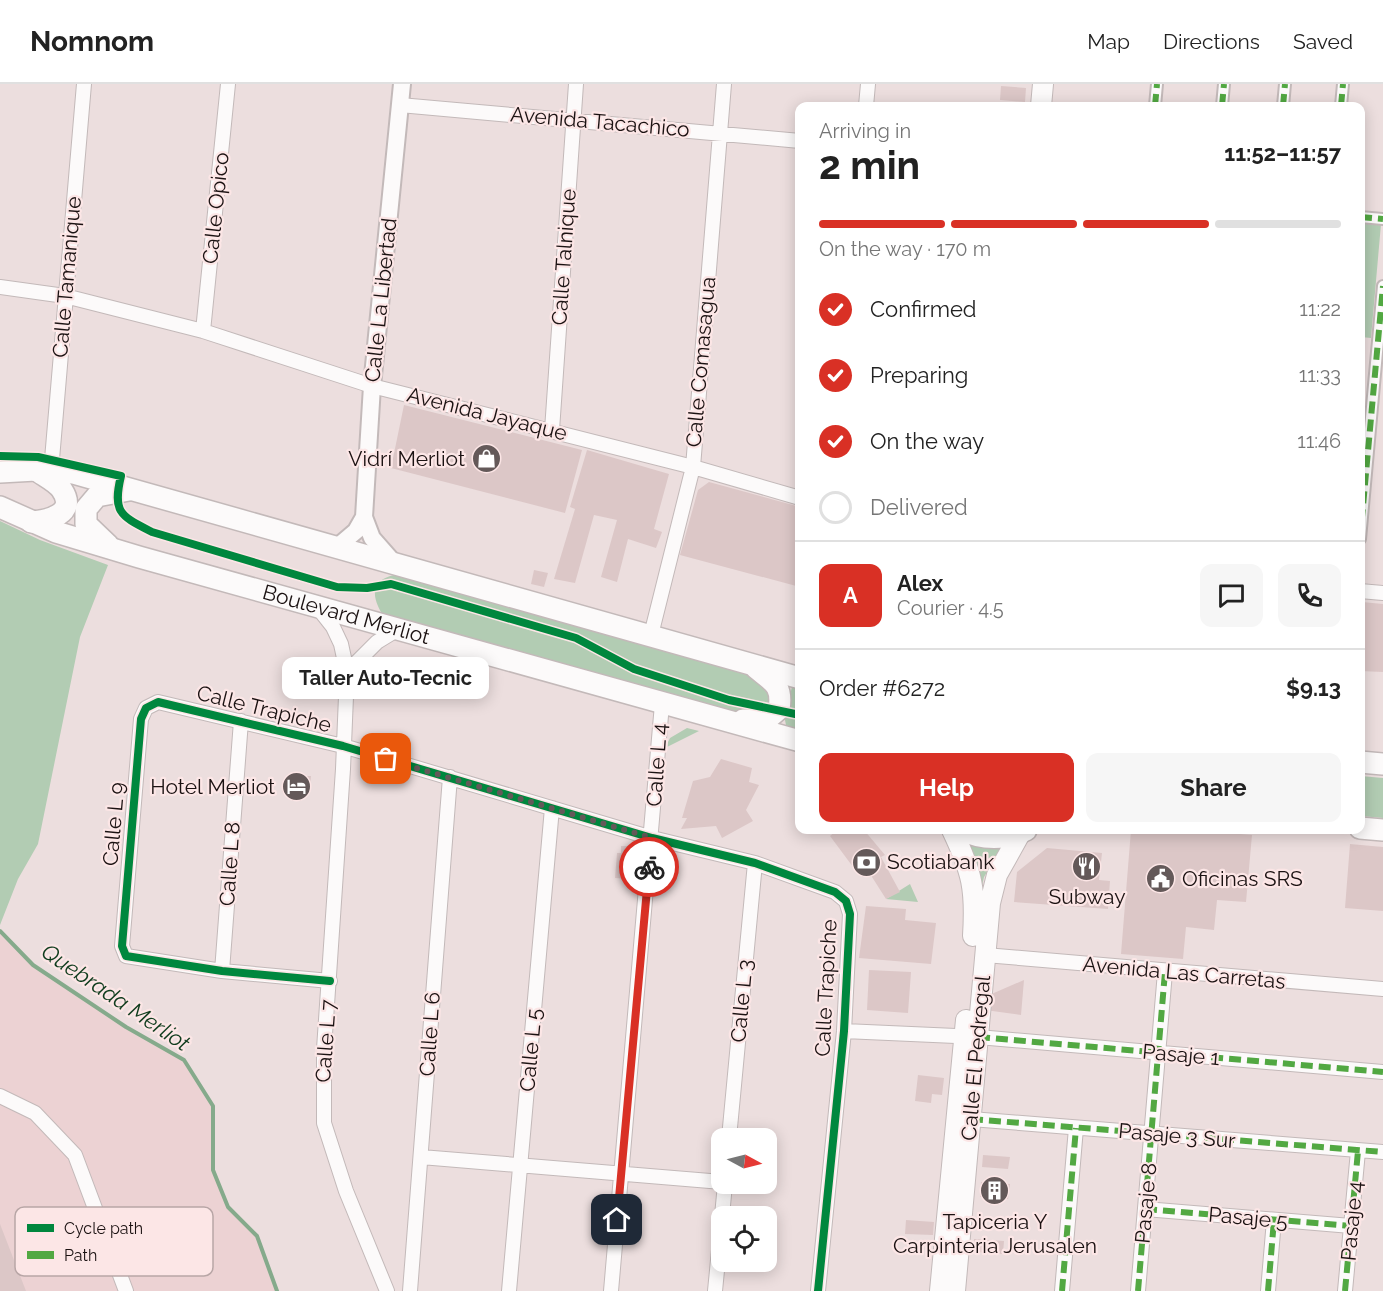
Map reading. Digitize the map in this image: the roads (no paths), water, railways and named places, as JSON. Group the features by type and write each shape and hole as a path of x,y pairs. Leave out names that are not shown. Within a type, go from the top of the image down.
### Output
{"main road":[{"path":"1041,102 1043,84"},
{"path":"0,471 73,473 795,677"},
{"path":"30,522 57,518 65,510 66,504 62,490 44,471"},
{"path":"115,550 86,524 86,509 97,496 132,489"},
{"name":"Boulevard Merliot","path":"0,507 30,522 115,550 395,631 795,740"},
{"path":"725,720 766,720 779,709 781,695 776,685 753,665"},
{"path":"1365,762 1383,764"},
{"path":"1365,828 1383,830"},
{"name":"Calle El Pedregal","path":"954,834 972,875 975,897 971,1119 956,1291"},
{"path":"975,834 984,837 1003,837 1013,834"},
{"name":"Calle El Pedregal","path":"940,1291 990,903 997,874 1021,834"}],"street":[{"name":"Calle Tamanique","path":"44,471 65,296 84,84"},
{"name":"Calle Opico","path":"203,331 228,84"},
{"name":"Calle La Libertad","path":"398,566 377,545 364,517 372,386 402,84"},
{"name":"Calle Talnique","path":"552,430 576,84"},
{"name":"Calle Comasagua","path":"651,635 693,467 724,84"},
{"path":"866,102 868,84"},
{"path":"1155,102 1157,84"},
{"path":"1222,102 1224,84"},
{"path":"1284,102 1286,84"},
{"path":"1341,102 1343,84"},
{"name":"Avenida Tacachico","path":"400,105 795,140"},
{"path":"1365,217 1383,219"},
{"path":"1365,483 1383,286"},
{"name":"Avenida Jayaque","path":"0,287 65,296 203,331 372,386 552,430 795,497"},
{"path":"336,548 356,531 364,517"},
{"path":"1365,591 1383,593"},
{"name":"Calle L 7","path":"318,609 333,627 341,644 347,672 322,1092 324,1123 346,1191 387,1291"},
{"path":"347,672 377,642 395,631"},
{"name":"Calle Trapiche","path":"158,702 343,746 652,838 755,863 835,892 846,901 850,914 844,1031 818,1291"},
{"name":"Calle L 9","path":"158,702 146,708 141,719 122,946 126,956 222,971"},
{"name":"Calle L 4","path":"611,1291 662,704"},
{"name":"Calle L 8","path":"222,971 241,721"},
{"name":"Calle L 6","path":"410,1291 450,777"},
{"name":"Calle L 5","path":"509,1291 552,808"},
{"name":"Calle L 3","path":"730,1128 755,863"},
{"name":"Avenida Las Carretas","path":"985,955 1383,989"},
{"path":"222,971 330,981"},
{"name":"Pasaje 8","path":"1138,1291 1165,972"},
{"name":"Pasaje 1","path":"844,1031 971,1037 1383,1072"},
{"path":"0,1096 35,1113 75,1155 94,1207"},
{"name":"Pasaje 3 Sur","path":"971,1119 1383,1152"},
{"path":"1062,1291 1076,1128"},
{"name":"Pasaje 4","path":"1346,1291 1358,1150"},
{"path":"421,1157 711,1182"},
{"name":"Pasaje 5","path":"1145,1209 1351,1226"},
{"path":"1268,1291 1274,1220"},
{"path":"715,1291 717,1272"},
{"path":"120,1276 126,1291"}],"waterway":[{"name":"Quebrada Merliot","path":"0,931 33,965 126,1027 184,1060 213,1106 213,1170 228,1207 257,1236 277,1291"}],"place":[{"name":"Vidrí Merliot","path":"486,459"},
{"name":"Taller Auto-Tecnic","path":"386,759"},
{"name":"Hotel Merliot","path":"296,787"},
{"name":"Scotiabank","path":"866,862"},
{"name":"Subway","path":"1087,866"},
{"name":"Oficinas SRS","path":"1161,879"},
{"name":"Tapiceria Y Carpinteria Jerusalen","path":"995,1191"}]}
